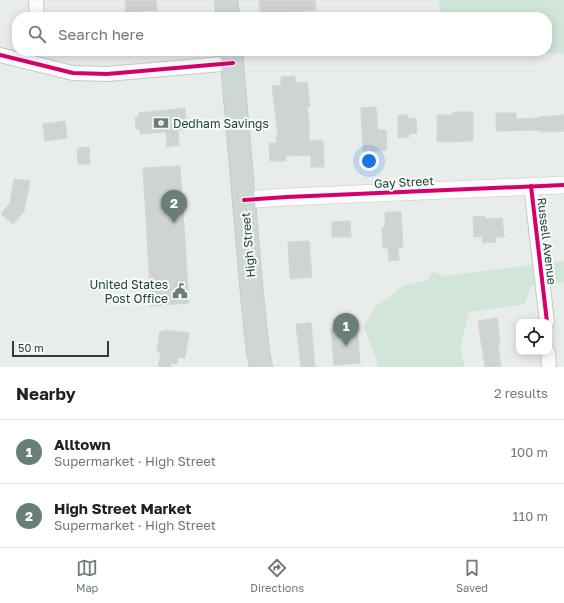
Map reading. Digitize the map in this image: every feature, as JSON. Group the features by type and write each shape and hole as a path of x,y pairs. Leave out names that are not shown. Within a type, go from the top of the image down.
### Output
{"main road":[{"path":"226,0 227,12"},
{"name":"High Street","path":"232,57 254,313 261,367"},
{"path":"246,367 247,329 254,313"}],"street":[{"path":"36,0 36,12"},
{"path":"0,55 12,56"},
{"path":"13,56 39,58 73,73 107,74 232,57"},
{"name":"Gay Street","path":"244,200 564,185"},
{"name":"Russell Avenue","path":"531,186 547,319"},
{"path":"548,355 549,367"}],"green space":[{"path":"439,0 564,0 564,54 552,54 552,12 440,12"},
{"path":"564,261 564,282 531,286 525,304 469,312 460,349 465,367 377,367 377,360 363,326 375,307 404,285 427,280 433,272 445,276"}],"building":[{"path":"125,0 156,0 157,10 126,12"},
{"path":"259,0 315,0 316,10 295,12 260,12"},
{"path":"295,76 295,83 307,82 310,106 307,107 309,141 323,140 324,167 311,167 311,155 286,156 286,161 270,161 269,143 277,143 276,136 278,136 272,86 281,85 281,77"},
{"path":"376,107 378,130 386,130 387,150 363,152 361,108"},
{"name":"Dedham Savings","path":"185,108 187,129 178,130 179,145 167,147 166,132 140,134 140,129 136,129 135,117 139,117 138,113"},
{"path":"453,112 473,112 473,141 437,142 437,115 453,115"},
{"path":"496,113 516,113 516,119 564,115 564,131 496,131"},
{"path":"398,115 408,115 408,119 416,118 417,133 409,134 409,137 398,138"},
{"path":"65,121 67,138 45,141 43,124"},
{"path":"89,147 90,164 78,164 77,148"},
{"path":"180,166 189,303 151,306 143,168"},
{"path":"14,179 30,181 24,211 13,224 1,214 10,203"},
{"path":"385,212 401,212 403,247 398,248 399,260 389,261 388,248 383,248 382,227 385,227"},
{"path":"485,216 486,219 502,218 504,237 495,237 496,242 482,243 482,236 474,237 473,217"},
{"path":"350,221 351,237 332,237 332,222"},
{"path":"309,241 312,277 290,279 288,242"},
{"path":"497,318 501,366 485,367 478,321"},
{"path":"311,323 315,367 301,367 296,324"},
{"path":"357,327 360,363 334,365 331,329"},
{"path":"165,330 189,333 185,358 178,357 177,364 171,363 171,367 158,367 161,352 157,352 160,331 165,332"}],"cycle path":[{"path":"0,55 73,73 107,74 233,63"},
{"path":"244,200 564,185"},
{"path":"531,186 547,319"}],"place":[{"name":"Dedham Savings","path":"161,123"},
{"name":"High Street Market","path":"174,223"},
{"name":"United States Post Office","path":"180,291"},
{"name":"Alltown","path":"346,346"}]}
